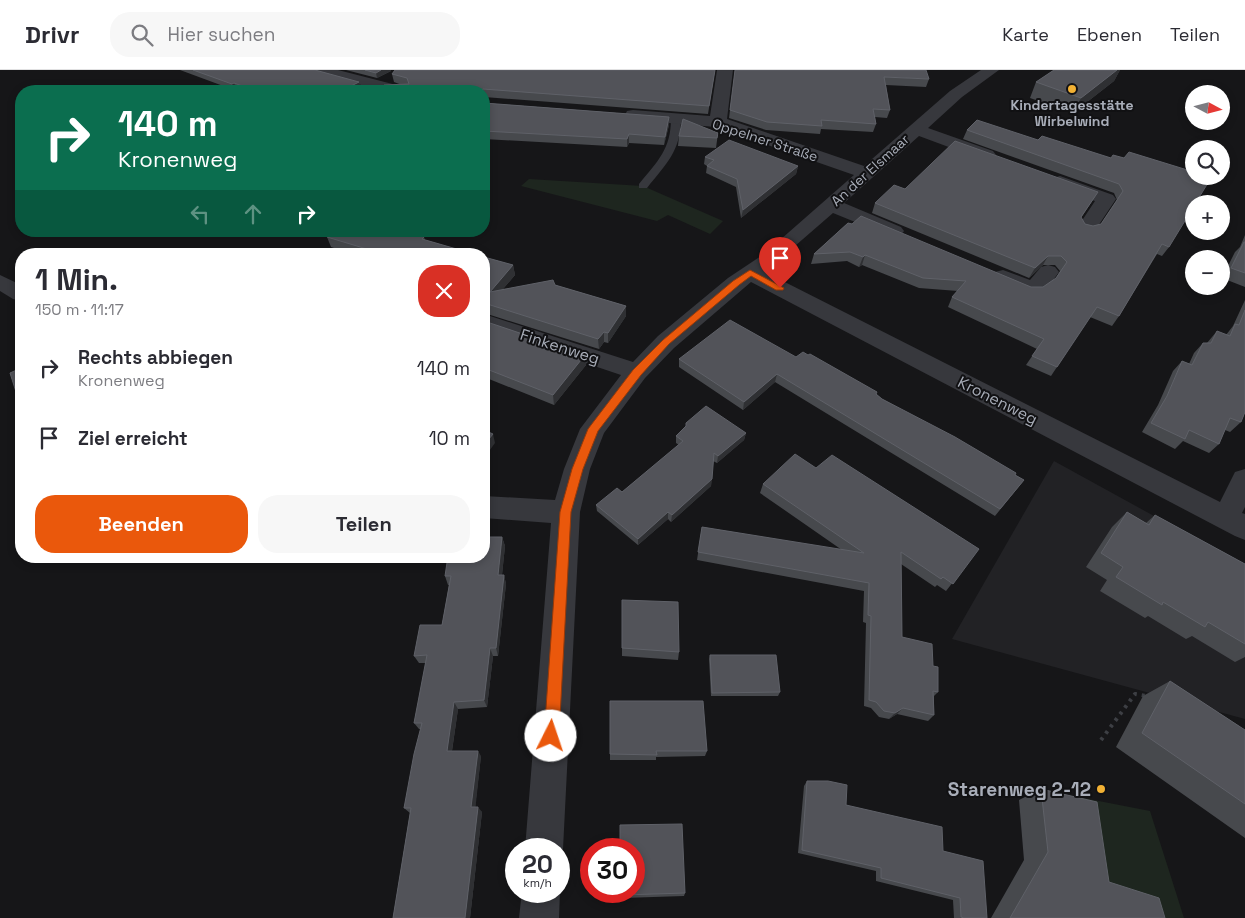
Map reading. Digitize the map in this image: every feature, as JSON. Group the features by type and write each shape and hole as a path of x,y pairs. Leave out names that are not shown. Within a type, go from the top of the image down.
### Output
{"street":[{"path":"320,70 379,85"},
{"path":"718,122 725,70"},
{"name":"An der Elsmaar","path":"750,273 771,258 956,94 992,70"},
{"name":"Oppelner Straße","path":"616,114 718,122 865,174"},
{"path":"915,129 1006,162"},
{"path":"1042,175 1106,198 1087,228"},
{"path":"831,205 910,238"},
{"path":"981,268 1034,290"},
{"path":"1022,309 1048,272"},
{"path":"545,838 566,512 578,469 593,429 637,372 666,342 750,273"},
{"name":"Kronenweg","path":"750,273 1236,523"},
{"path":"0,282 15,291"},
{"name":"Finkenweg","path":"490,323 637,372"},
{"path":"1236,523 1245,480"},
{"path":"490,507 566,512"},
{"path":"539,918 540,903"}],"lane":[{"path":"643,186 669,154 676,129 676,118"}],"path":[{"path":"1101,740 1135,694 1149,696"}],"shaded area":[{"path":"529,179 643,186 723,221 710,234 668,215 657,221 521,186"},
{"path":"1054,461 1245,566 1245,719 952,639"},
{"path":"1068,795 1150,811 1184,918 1132,918 1081,889 1072,812"}],"building":[{"path":"193,70 315,70 359,82 353,85 232,84"},
{"path":"365,70 381,70 376,73"},
{"path":"395,70 715,70 709,106 490,90 490,85 384,85 409,84 407,78 392,74"},
{"path":"735,70 926,70 929,79 884,77 890,110 873,109 876,124 821,120 822,126 767,122 730,110"},
{"path":"1054,70 1117,70 1081,98 1036,82"},
{"path":"490,103 669,117 665,137 629,134 627,139 490,131"},
{"path":"683,119 718,133 717,138 679,136"},
{"path":"977,120 1038,140 1042,136 1111,158 1113,155 1124,158 1129,152 1185,169 1185,185 1207,185 1201,195 1185,195 1185,221 1169,247 1162,244 1119,316 1097,307 1057,367 1032,356 1044,339 952,297 966,281 923,278 865,255 863,257 850,252 814,254 848,223 852,224 861,216 1031,287 1043,287 1056,278 1067,262 1061,256 1048,256 1035,268 875,203 894,185 905,189 955,141 1098,192 1081,217 1085,224 1093,226 1101,224 1123,191 1119,184 967,130"},
{"path":"729,140 798,166 743,210 737,179 707,166 714,160 705,157"},
{"path":"327,237 424,237 422,239 453,248 363,248"},
{"path":"1245,242 1245,273 1231,268"},
{"path":"490,259 513,265 490,292"},
{"path":"553,280 555,285 626,306 608,333 604,332 598,339 490,305 490,292"},
{"path":"1245,310 1245,412 1241,422 1230,418 1219,444 1189,430 1185,439 1151,423 1167,396 1182,361 1192,365 1203,343 1211,343 1217,331 1230,336 1235,324 1239,325"},
{"path":"730,320 796,357 803,352 808,355 810,354 877,392 876,394 882,399 955,437 1016,473 1015,475 1024,480 1000,509 777,374 744,402 679,359"},
{"path":"490,323 585,355 553,395 490,370"},
{"path":"15,371 15,389 10,373"},
{"path":"706,406 746,433 718,456 714,453 712,479 672,515 668,512 638,539 596,505 617,488 622,492 683,441 676,436 686,426 686,423"},
{"path":"795,454 816,468 832,455 979,549 953,584 943,577 941,579 901,552 902,637 932,644 933,666 938,667 938,692 933,691 934,715 903,708 895,713 884,711 876,702 869,700 871,616 868,615 869,583 698,552 702,527 864,553 763,484"},
{"path":"1127,512 1149,525 1155,515 1245,564 1245,644 1208,622 1205,627 1163,602 1162,605 1116,577 1123,567 1101,553"},
{"path":"490,537 502,537 498,575 504,575 496,648 490,648 484,700 454,702 447,751 478,751 471,807 478,807 465,918 393,918 411,808 404,808 422,723 414,723 427,655 414,656 420,625 442,625 451,576 445,576 447,563 490,563"},
{"path":"622,600 678,602 679,652 622,648"},
{"path":"710,655 776,655 780,692 712,693"},
{"path":"1170,681 1245,730 1245,804 1142,733"},
{"path":"610,701 703,701 707,751 656,751 657,755 610,754"},
{"path":"807,781 828,781 847,785 846,805 942,827 943,851 983,861 987,918 961,917 960,898 881,878 881,868 802,850"},
{"path":"1041,789 1097,802 1109,882 1159,898 1165,918 1010,918 1048,852"},
{"path":"682,824 685,893 645,894 645,838 620,838 620,825"}],"place":[{"name":"Kindertagesstätte Wirbelwind","path":"1072,89"},
{"name":"Starenweg 2-12","path":"1101,789"}],"route":[{"path":"551,736 566,512 578,469 593,429 637,372 666,342 736,283 750,273 780,288"}]}
